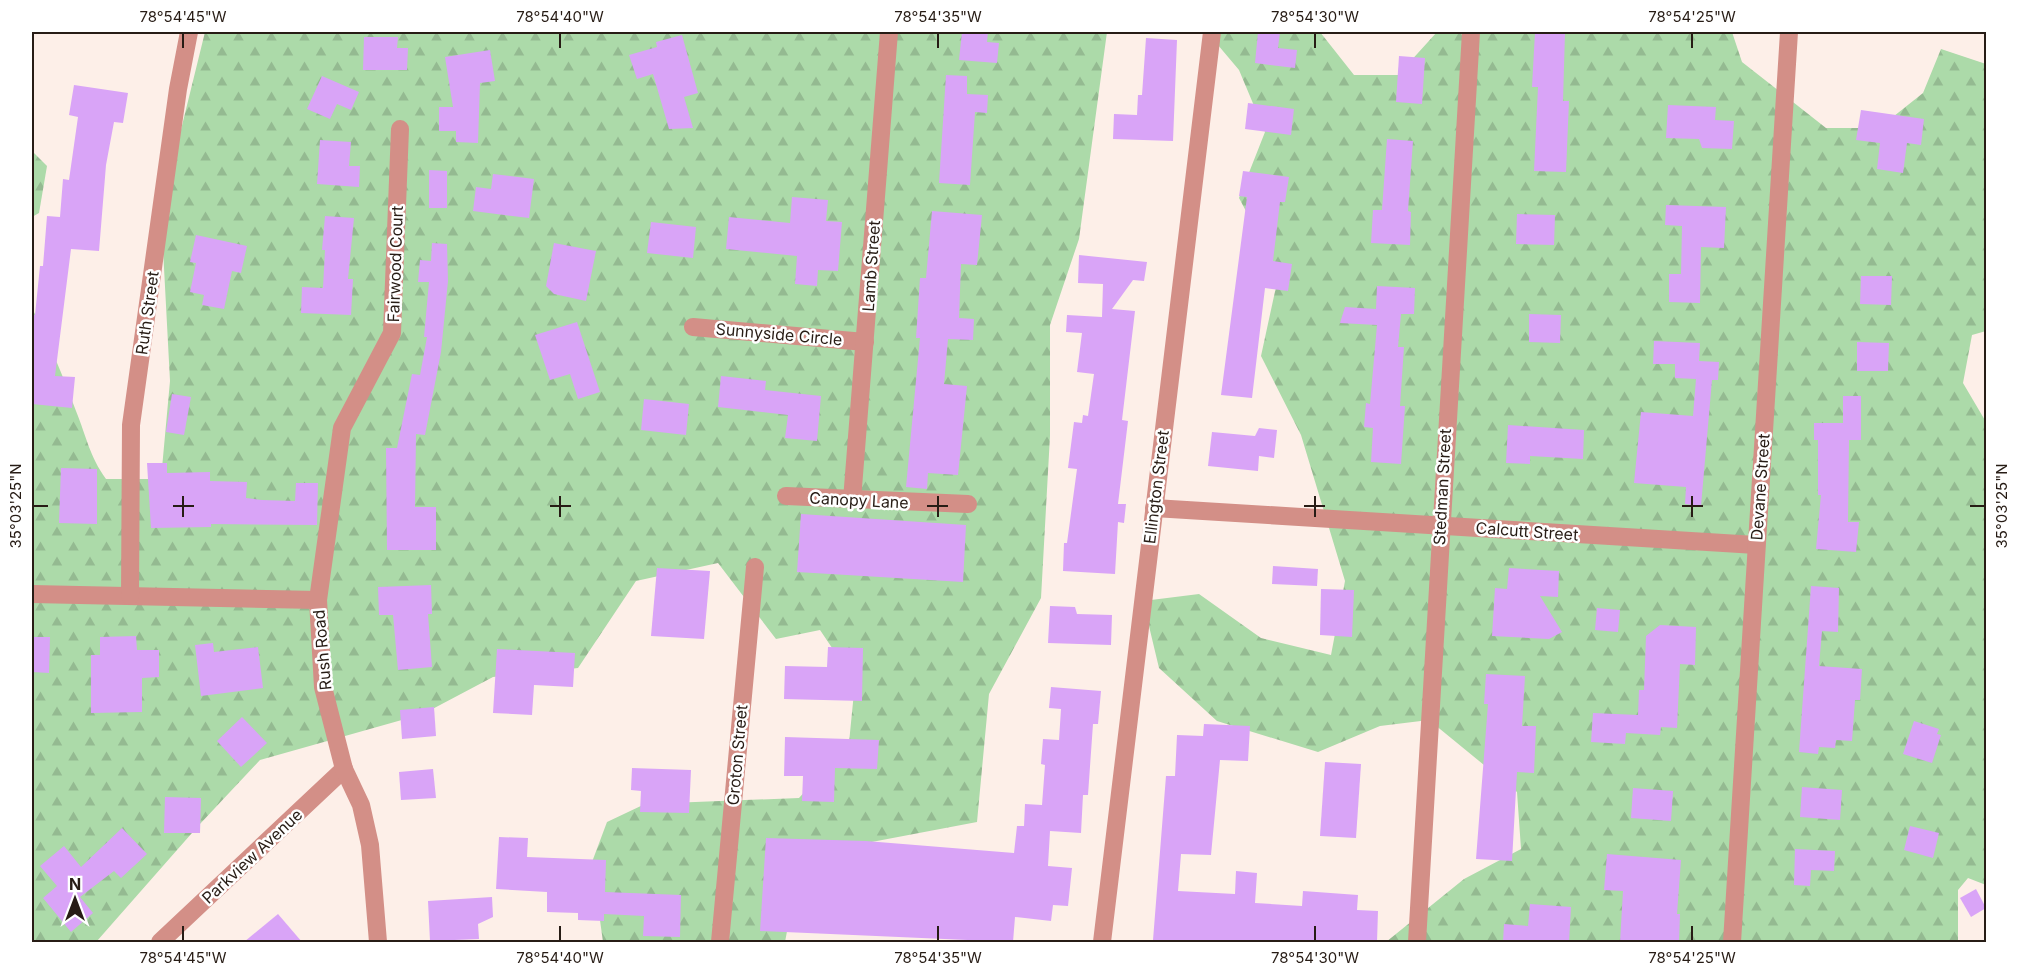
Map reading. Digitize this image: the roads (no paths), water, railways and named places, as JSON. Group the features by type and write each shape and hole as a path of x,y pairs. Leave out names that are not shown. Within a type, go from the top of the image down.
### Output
{"street":[{"name":"Ruth Street","path":"130,596 131,424 178,89 189,32"},
{"name":"Lamb Street","path":"852,500 889,32"},
{"name":"Ellington Street","path":"1102,942 1212,32"},
{"name":"Stedman Street","path":"1417,942 1471,32"},
{"name":"Devane Street","path":"1732,942 1790,32"},
{"name":"Fairwood Court","path":"318,600 342,428 392,333 400,129"},
{"name":"Sunnyside Circle","path":"693,327 865,342"},
{"name":"Canopy Lane","path":"786,496 968,504"},
{"name":"Calcutt Street","path":"1154,508 1756,545"},
{"name":"Groton Street","path":"720,942 755,567"},
{"name":"Rush Road","path":"32,594 318,600 323,687 344,769 361,805 370,845 378,942"},
{"name":"Parkview Avenue","path":"160,942 344,769"}]}
